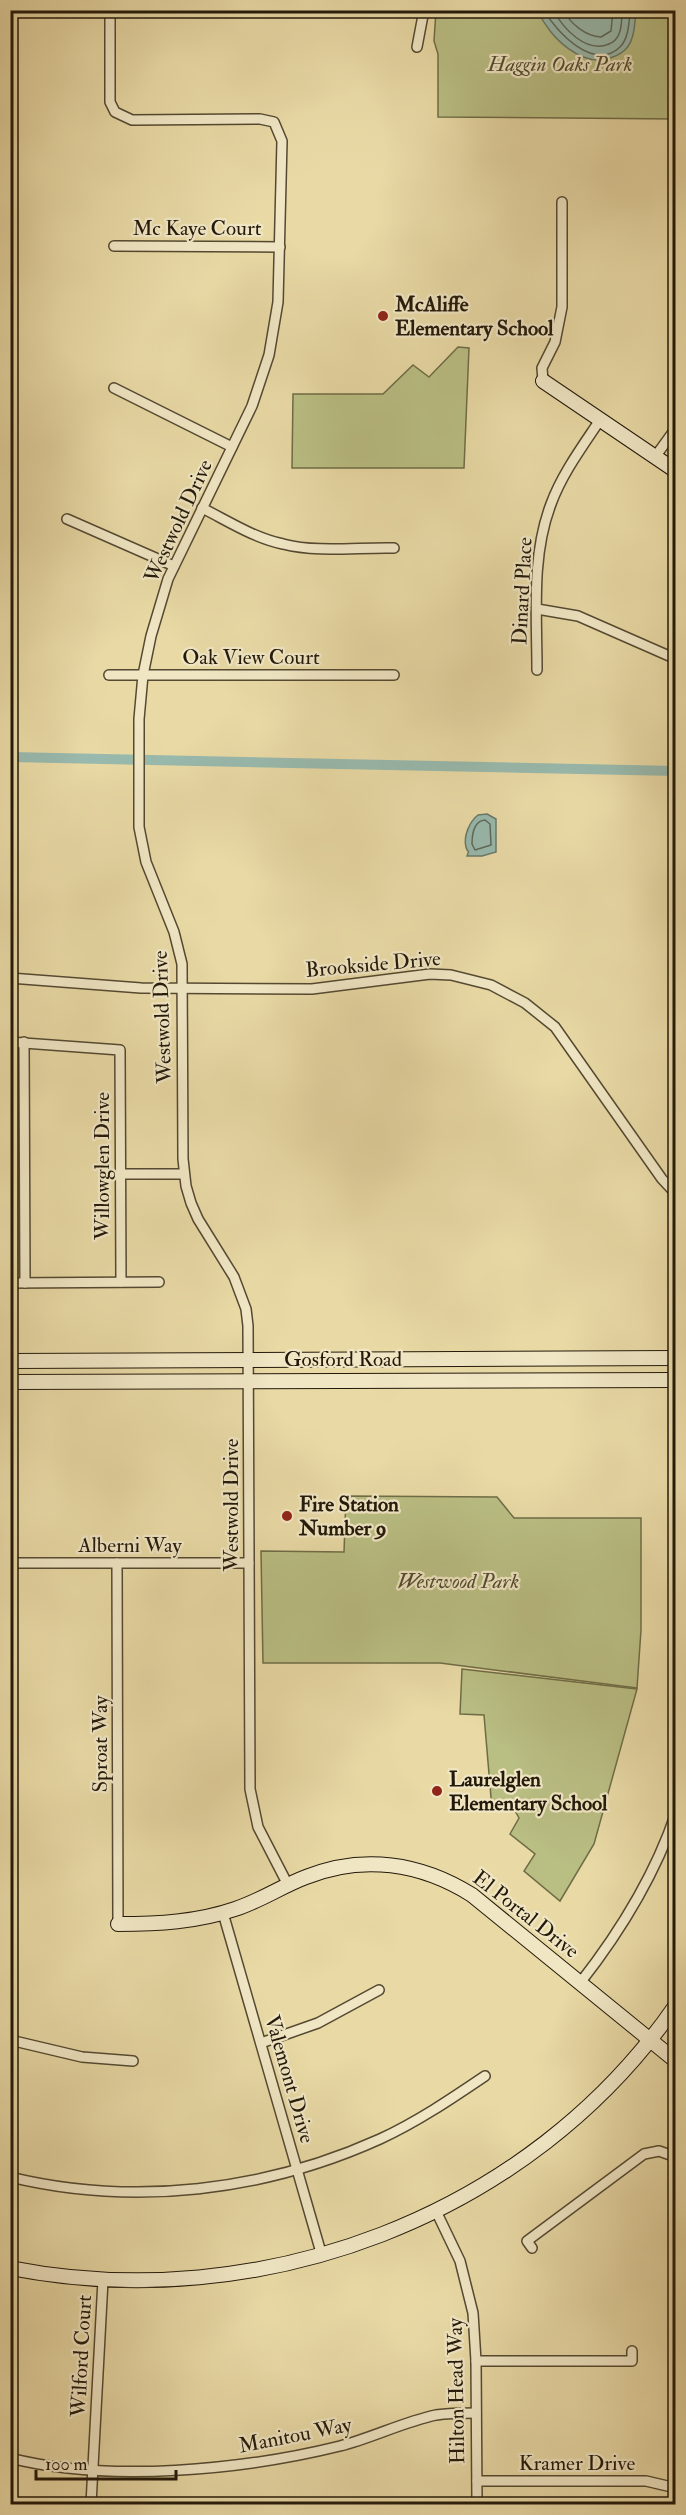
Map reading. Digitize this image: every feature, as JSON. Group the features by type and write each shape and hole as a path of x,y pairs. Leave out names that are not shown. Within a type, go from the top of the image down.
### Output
{"street":[{"name":"Westwold Drive","path":"110,10 110,102 115,112 132,120 260,119 274,122 282,141 278,302 269,355 252,406 174,566 153,626 143,675 139,719 139,827 142,847 179,946 183,989 184,1174 191,1203 198,1219 234,1277 248,1326 250,1789 258,1827 288,1885"},
{"path":"417,47 424,10"},
{"path":"562,202 562,307 555,342 542,368 543,381 675,471"},
{"name":"Mc Kaye Court","path":"114,246 280,247"},
{"path":"114,388 232,447"},
{"name":"Dinard Place","path":"537,670 539,548 550,505 570,465 600,420"},
{"path":"655,457 675,428"},
{"path":"202,508 260,537 283,544 301,547 394,548"},
{"path":"67,519 174,566"},
{"path":"537,609 578,616 675,659"},
{"name":"Oak View Court","path":"109,675 394,675"},
{"name":"Brookside Drive","path":"10,978 183,989 321,988 430,974 471,979 491,985 525,1003 555,1027 662,1179 675,1194"},
{"path":"10,1042 24,1042 25,1283"},
{"name":"Willowglen Drive","path":"24,1042 120,1050 121,1282"},
{"path":"120,1174 184,1174"},
{"path":"10,1283 159,1282"},
{"name":"Gosford Road","path":"10,1361 675,1358"},
{"name":"Gosford Road","path":"10,1382 675,1380"},
{"name":"Alberni Way","path":"10,1563 249,1563"},
{"name":"Sproat Way","path":"117,1563 118,1924"},
{"path":"580,1983 616,1935 636,1901 662,1847 675,1813"},
{"name":"El Portal Drive","path":"118,1924 172,1923 223,1913 324,1870 379,1863 421,1870 472,1895 675,2061"},
{"name":"Valemont Drive","path":"223,1913 322,2256"},
{"path":"261,2043 318,2022 379,1990"},
{"path":"10,2268 103,2280 138,2282 206,2278 274,2268 322,2256 380,2236 436,2211 503,2172 558,2132 609,2085 649,2040 675,2005"},
{"path":"10,2040 72,2055 133,2061"},
{"path":"10,2177 85,2190 154,2192 231,2185 297,2170 344,2154 407,2126 485,2076"},
{"path":"532,2248 527,2241 644,2154 659,2151 675,2157"},
{"name":"Hilton Head Way","path":"436,2211 457,2255 468,2286 473,2313 476,2361 477,2505"},
{"name":"Wilford Court","path":"91,2505 103,2280"},
{"path":"476,2361 632,2361 632,2351"},
{"name":"Manitou Way","path":"10,2458 55,2467 188,2469 268,2461 342,2446 432,2416 476,2413"},
{"name":"Kramer Drive","path":"477,2481 646,2481 675,2488"}],"green space":[{"name":"Haggin Oaks Park","path":"436,11 675,11 675,119 438,117 438,54 434,41"},
{"path":"458,347 469,348 464,468 292,468 293,394 383,394 413,365 429,377"},
{"name":"Westwood Park","path":"346,1496 497,1497 514,1518 641,1518 641,1630 637,1688 440,1663 263,1663 261,1551 344,1552"},
{"path":"462,1669 637,1689 594,1844 560,1901 524,1871 535,1854 510,1834 519,1818 514,1809 492,1809 484,1715 460,1714"}],"water":[{"path":"538,11 636,11 631,42 623,52 613,57 602,60 590,59 568,49 550,31"},
{"path":"487,814 496,819 496,852 482,856 467,856 469,851 467,851 465,838 470,825 478,815"}],"waterway":[{"path":"10,757 676,771"}],"place":[{"name":"McAliffe Elementary School","path":"383,316"},
{"name":"Fire Station Number 9","path":"287,1516"},
{"name":"Laurelglen Elementary School","path":"437,1791"}]}
